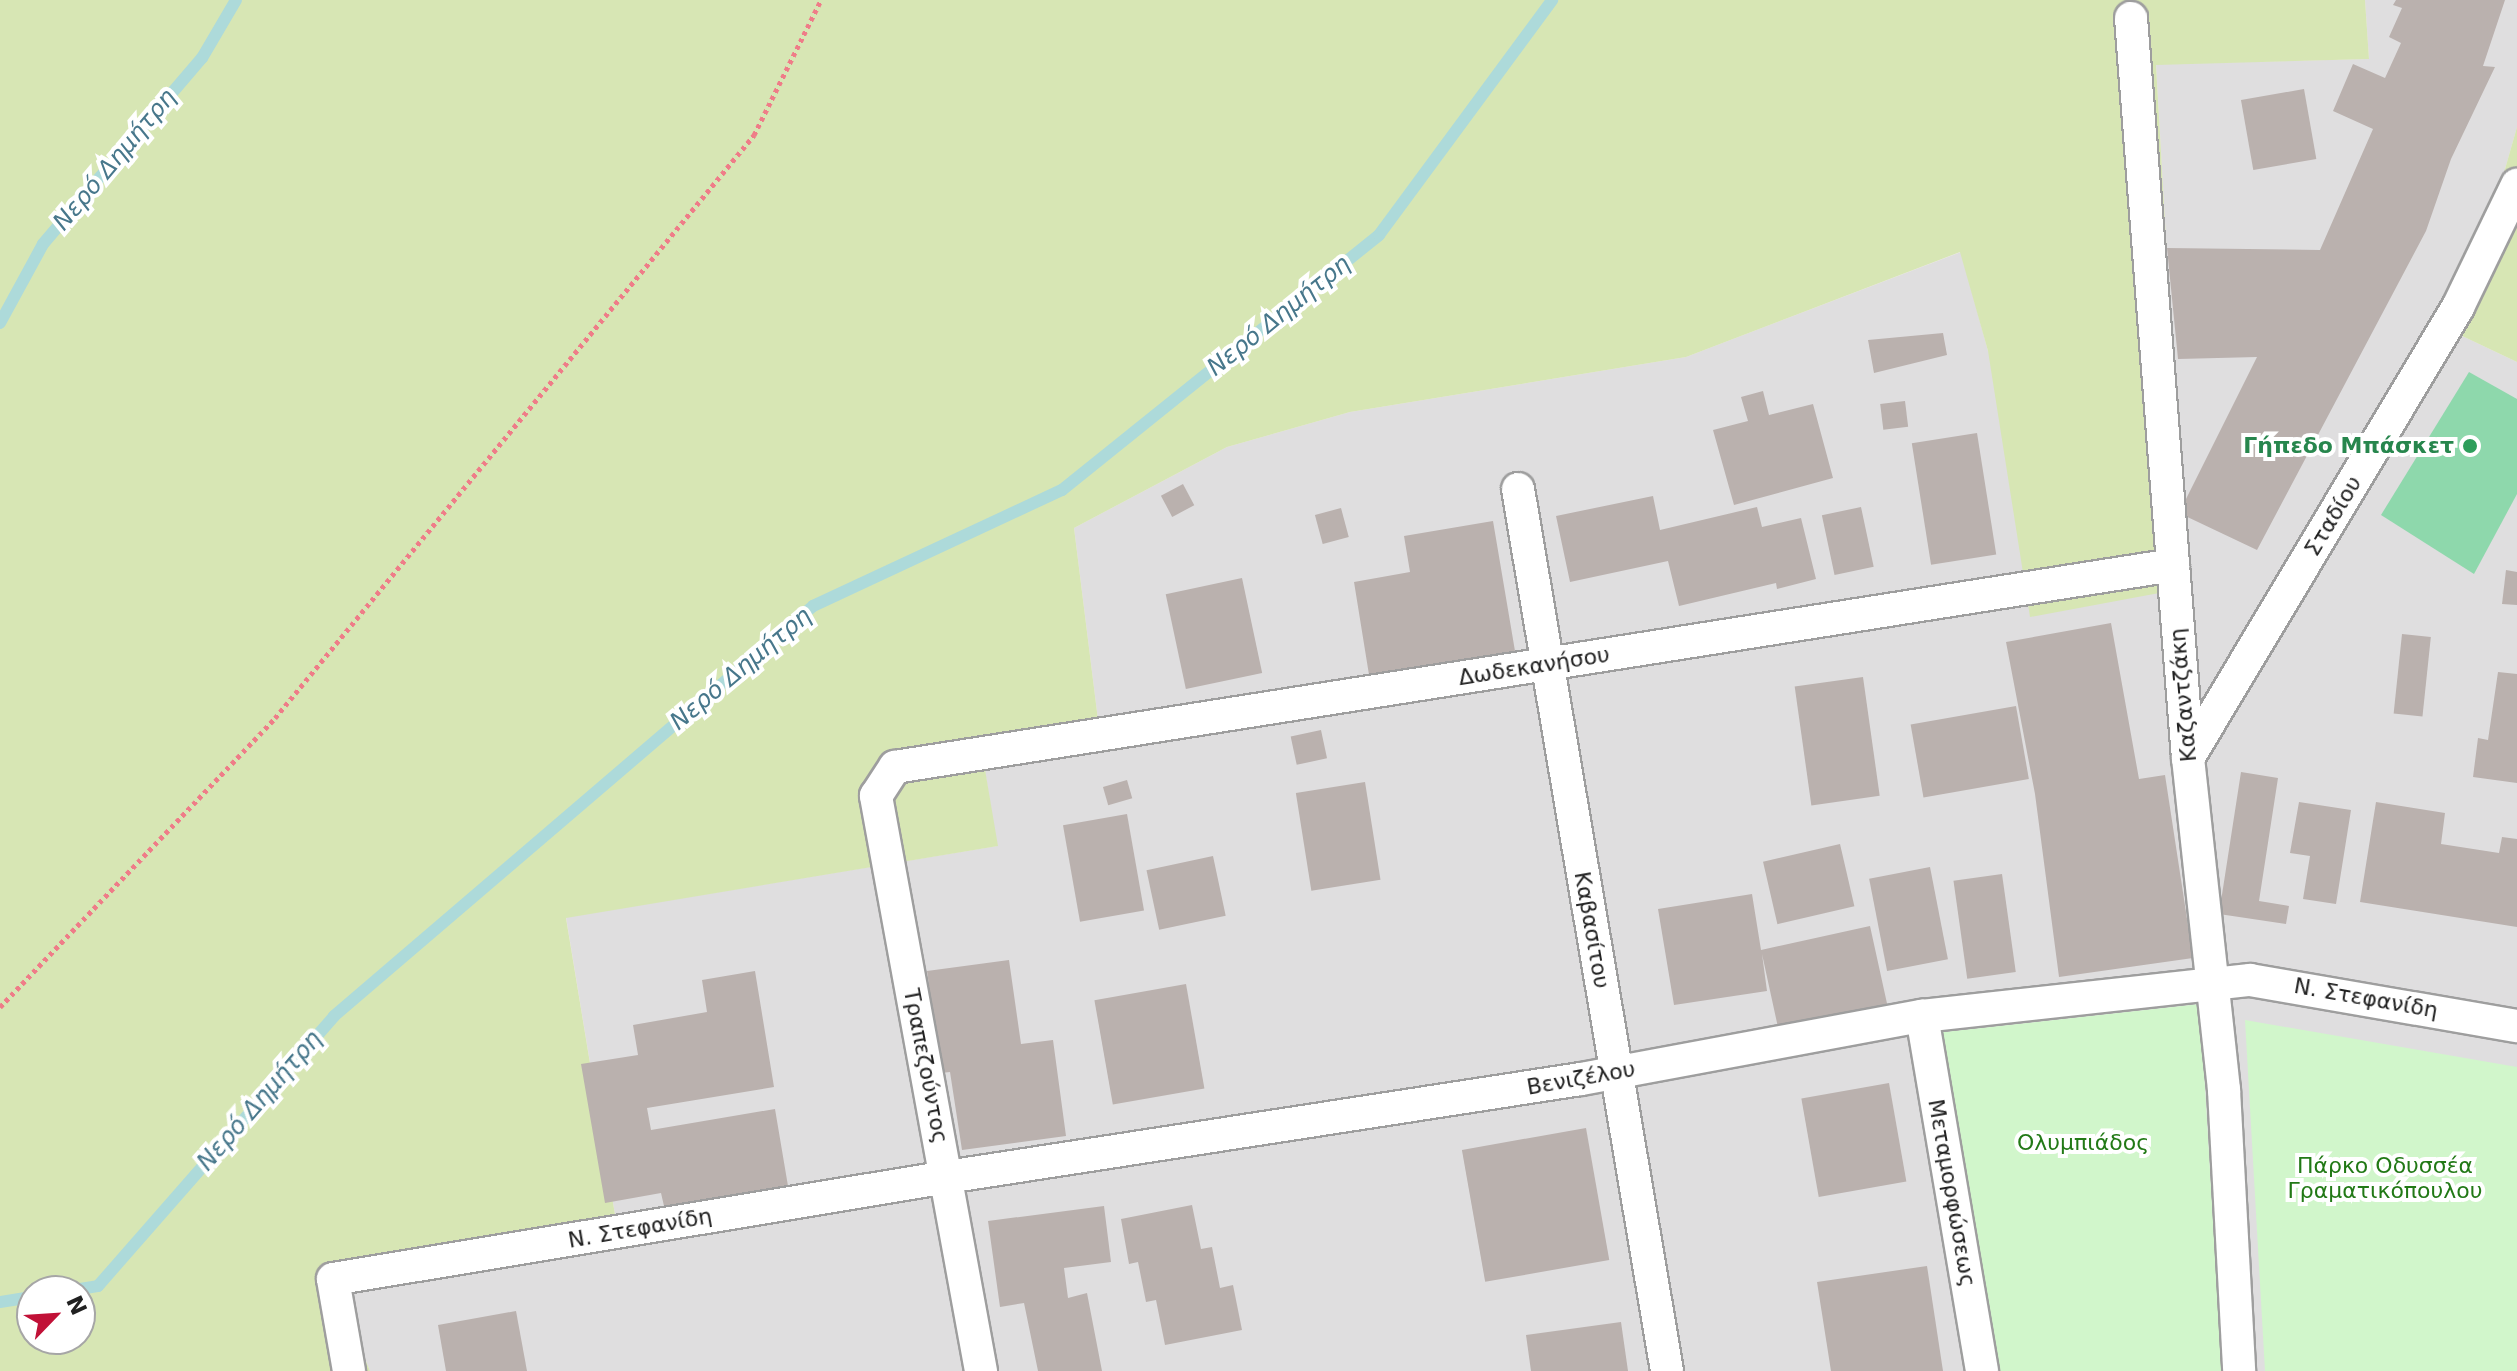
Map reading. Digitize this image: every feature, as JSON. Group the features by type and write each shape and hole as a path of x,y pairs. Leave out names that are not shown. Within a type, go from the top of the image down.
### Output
{"street":[{"name":"Καζαντζάκη","path":"2131,18 2188,758 2214,981 2239,1371"},
{"name":"Σταδίου","path":"2188,758 2458,307 2517,185"},
{"name":"Καβασίτου","path":"1518,489 1667,1371"},
{"name":"Δωδεκανήσου","path":"895,767 2173,565"},
{"name":"Τραπεζούντος","path":"895,767 876,796 981,1371"},
{"name":"Βενιζέλου","path":"947,1177 1616,1073 1922,1016 2214,981"},
{"name":"Ν. Στεφανίδη","path":"2214,981 2292,984 2517,1026"},
{"name":"Μεταμορφώσεως","path":"1922,1016 1982,1371"},
{"name":"Ν. Στεφανίδη","path":"349,1371 333,1279 947,1177"}],"path":[{"path":"0,1007 275,718 754,135 821,0"}],"shaded area":[{"path":"2365,0 2517,0 2517,127 2458,334 2517,362 2517,1371 370,1371 333,1279 618,1233 566,917 997,846 980,740 1098,720 1074,528 1227,447 1350,412 1686,357 1961,252 1988,351 2186,588 2156,64 2369,59"}],"green space":[{"path":"0,0 2365,0 2369,59 2156,65 2186,588 2030,617 1988,351 1960,252 1686,357 1350,412 1227,447 1074,528 1098,720 980,740 998,846 566,918 618,1233 333,1280 370,1371 0,1371"},
{"path":"2517,127 2517,362 2458,334"},
{"name":"Γήπεδο Μπάσκετ","path":"2469,372 2517,399 2517,494 2474,574 2381,515"},
{"name":"Ολυμπιάδος","path":"2200,1004 2222,1371 1997,1371 1935,1033"},
{"name":"Πάρκο Οδυσσέα Γραματικόπουλου","path":"2245,1020 2517,1067 2517,1371 2265,1371"}],"building":[{"path":"2396,0 2505,0 2483,66 2495,67 2451,159 2426,231 2257,550 2179,513 2257,357 2178,359 2167,248 2320,250 2373,129 2333,111 2353,64 2385,78 2401,43 2389,37 2402,8 2393,5"},
{"path":"2304,89 2316,159 2253,170 2241,100"},
{"path":"1943,333 1947,355 1874,373 1868,340"},
{"path":"1763,391 1769,415 1813,404 1833,478 1734,505 1713,430 1748,421 1741,397"},
{"path":"1905,401 1908,427 1883,430 1880,404"},
{"path":"1977,433 1996,554 1931,565 1912,443"},
{"path":"1183,484 1194,505 1172,517 1161,496"},
{"path":"1653,496 1660,530 1757,507 1762,527 1801,518 1816,579 1777,589 1776,583 1679,606 1668,561 1570,582 1556,516"},
{"path":"1861,507 1874,567 1835,575 1822,515"},
{"path":"1341,508 1349,537 1323,544 1315,515"},
{"path":"1493,521 1516,657 1370,681 1354,582 1410,572 1404,536"},
{"path":"2506,570 2517,572 2517,605 2502,604"},
{"path":"1242,578 1262,673 1186,689 1166,594"},
{"path":"2111,623 2139,779 2165,775 2193,958 2059,977 2035,794 2006,642"},
{"path":"2402,634 2431,637 2422,717 2394,714"},
{"path":"2498,672 2517,674 2517,783 2473,777 2478,738 2488,740"},
{"path":"1863,677 1880,796 1811,805 1795,687"},
{"path":"2016,706 2029,779 1923,797 1911,725"},
{"path":"1321,730 1327,758 1297,765 1291,736"},
{"path":"2241,772 2278,778 2259,901 2289,906 2286,924 2219,914"},
{"path":"1127,780 1132,798 1108,805 1103,787"},
{"path":"1365,782 1380,880 1311,891 1296,793"},
{"path":"2299,802 2351,810 2336,904 2303,899 2310,856 2290,853"},
{"path":"2376,802 2445,813 2441,844 2499,853 2502,837 2517,839 2517,927 2360,902"},
{"path":"1127,814 1144,911 1080,922 1063,825"},
{"path":"1840,844 1854,906 1777,924 1763,862"},
{"path":"1213,856 1226,916 1159,930 1146,870"},
{"path":"1930,867 1948,959 1887,971 1869,879"},
{"path":"2002,874 2016,972 1967,979 1953,881"},
{"path":"1752,894 1761,950 1870,926 1888,1008 1779,1032 1762,954 1767,991 1674,1005 1658,909"},
{"path":"1009,960 1021,1044 1053,1040 1066,1136 962,1150 950,1072 941,1073 927,971"},
{"path":"755,971 774,1087 647,1108 651,1130 775,1109 788,1186 664,1206 661,1193 605,1203 581,1064 638,1055 633,1025 707,1012 702,980"},
{"path":"1186,984 1204,1088 1113,1105 1094,1000"},
{"path":"1889,1083 1906,1181 1819,1197 1801,1098"},
{"path":"1586,1128 1609,1260 1485,1282 1462,1150"},
{"path":"1192,1205 1201,1249 1212,1247 1220,1288 1233,1285 1242,1330 1165,1345 1156,1300 1146,1302 1138,1262 1129,1264 1121,1219"},
{"path":"1104,1206 1111,1262 1064,1268 1068,1298 1087,1293 1102,1371 1038,1371 1024,1303 1000,1307 988,1221"},
{"path":"1927,1266 1943,1371 1831,1371 1817,1282"},
{"path":"516,1311 527,1371 446,1371 438,1325"},
{"path":"1621,1322 1628,1371 1531,1371 1526,1335"}],"waterway":[{"name":"Νερό Δημήτρη","path":"0,323 43,244 202,58 236,0"},
{"name":"Νερό Δημήτρη","path":"96,1286 334,1016 813,606 1062,490 1379,235 1552,0"},
{"name":"Νερό Δημήτρη","path":"0,1302 16,1300"}],"place":[{"name":"Γήπεδο Μπάσκετ","path":"2470,446"}]}
